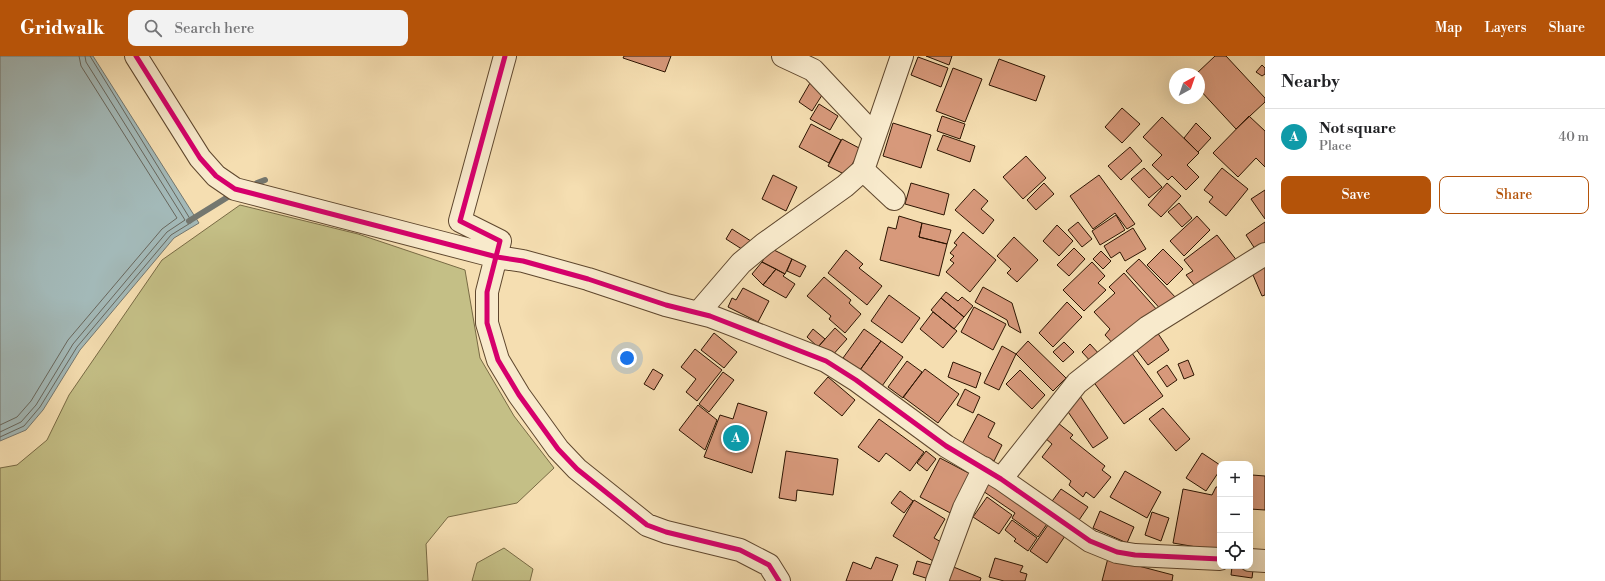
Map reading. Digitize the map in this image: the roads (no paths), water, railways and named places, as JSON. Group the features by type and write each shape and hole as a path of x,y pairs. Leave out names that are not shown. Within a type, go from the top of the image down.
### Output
{"street":[{"path":"136,56 200,158 216,176 235,189 497,257 523,261 588,279 666,306 710,316 826,361 856,380 946,446 992,473 1090,541 1117,552 1135,555 1217,559"},
{"path":"505,56 460,221 500,241 487,292 487,323 498,360 519,395 558,449 577,469 647,525 666,532 740,550 770,565 779,581"},
{"path":"783,56 813,70 874,135"},
{"path":"698,313 741,263 764,244 845,186 863,170 902,56"},
{"path":"863,170 894,199"},
{"path":"937,581 964,508 992,473 1077,383 1148,326 1265,254"},
{"path":"1253,560 1265,561"}],"water":[{"path":"0,56 93,56 199,223 174,238 80,350 43,410 26,430 0,441"}],"waterway":[{"path":"257,183 265,180"},
{"path":"189,221 231,195"}],"place":[{"name":"Not square","path":"736,438"}]}
